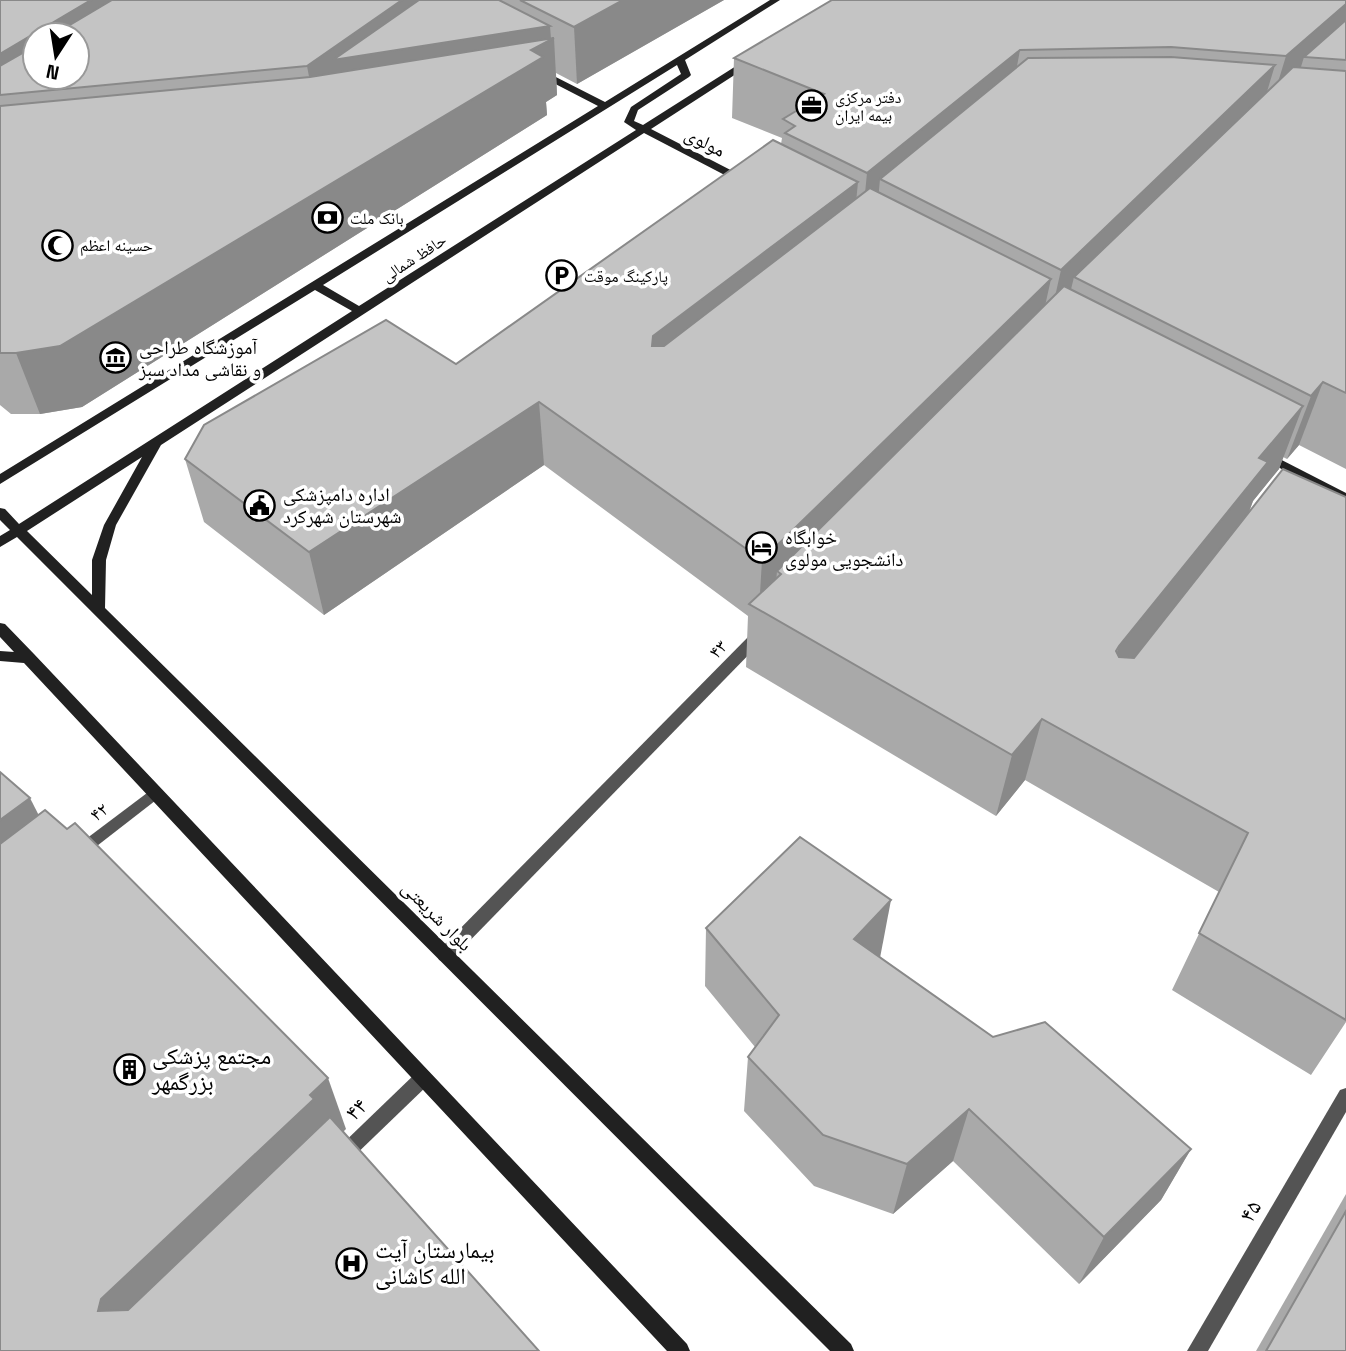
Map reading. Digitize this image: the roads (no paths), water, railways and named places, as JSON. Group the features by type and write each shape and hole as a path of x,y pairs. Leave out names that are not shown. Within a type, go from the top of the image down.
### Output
{"main road":[{"name":"حافظ شمالی","path":"0,480 776,0"},
{"name":"حافظ شمالی","path":"0,542 755,58"},
{"path":"643,130 629,122 630,115 634,109 686,75 680,60"},
{"path":"536,70 606,106"},
{"name":"مولوی","path":"643,130 752,186"},
{"path":"314,285 361,312"},
{"path":"98,609 99,560 110,525 124,495 157,439"},
{"path":"1249,447 1346,498"},
{"name":"بلوار شریعتی","path":"0,512 844,1351"},
{"path":"0,628 680,1351"},
{"path":"0,656 29,658"}],"street":[{"path":"556,90 570,88"},
{"name":"۴۳","path":"445,955 766,628"},
{"name":"۴۲","path":"62,865 155,793"},
{"name":"۴۴","path":"333,1166 423,1078"},
{"name":"۴۵","path":"1197,1351 1346,1096"}],"place":[{"name":"دفتر مرکزی بیمه ایران","path":"812,106"},
{"name":"بانک ملت","path":"327,218"},
{"name":"حسینه اعظم","path":"57,245"},
{"name":"پارکینگ موقت","path":"561,276"},
{"name":"آموزشگاه طراحی و نقاشی مداد سبز","path":"116,358"},
{"name":"اداره دامپزشکی شهرستان شهرکرد","path":"260,505"},
{"name":"خوابگاه دانشجویی مولوی","path":"762,548"},
{"name":"مجتمع پزشکی بزرگمهر","path":"129,1069"},
{"name":"بیمارستان آیت الله کاشانی","path":"352,1263"}]}
